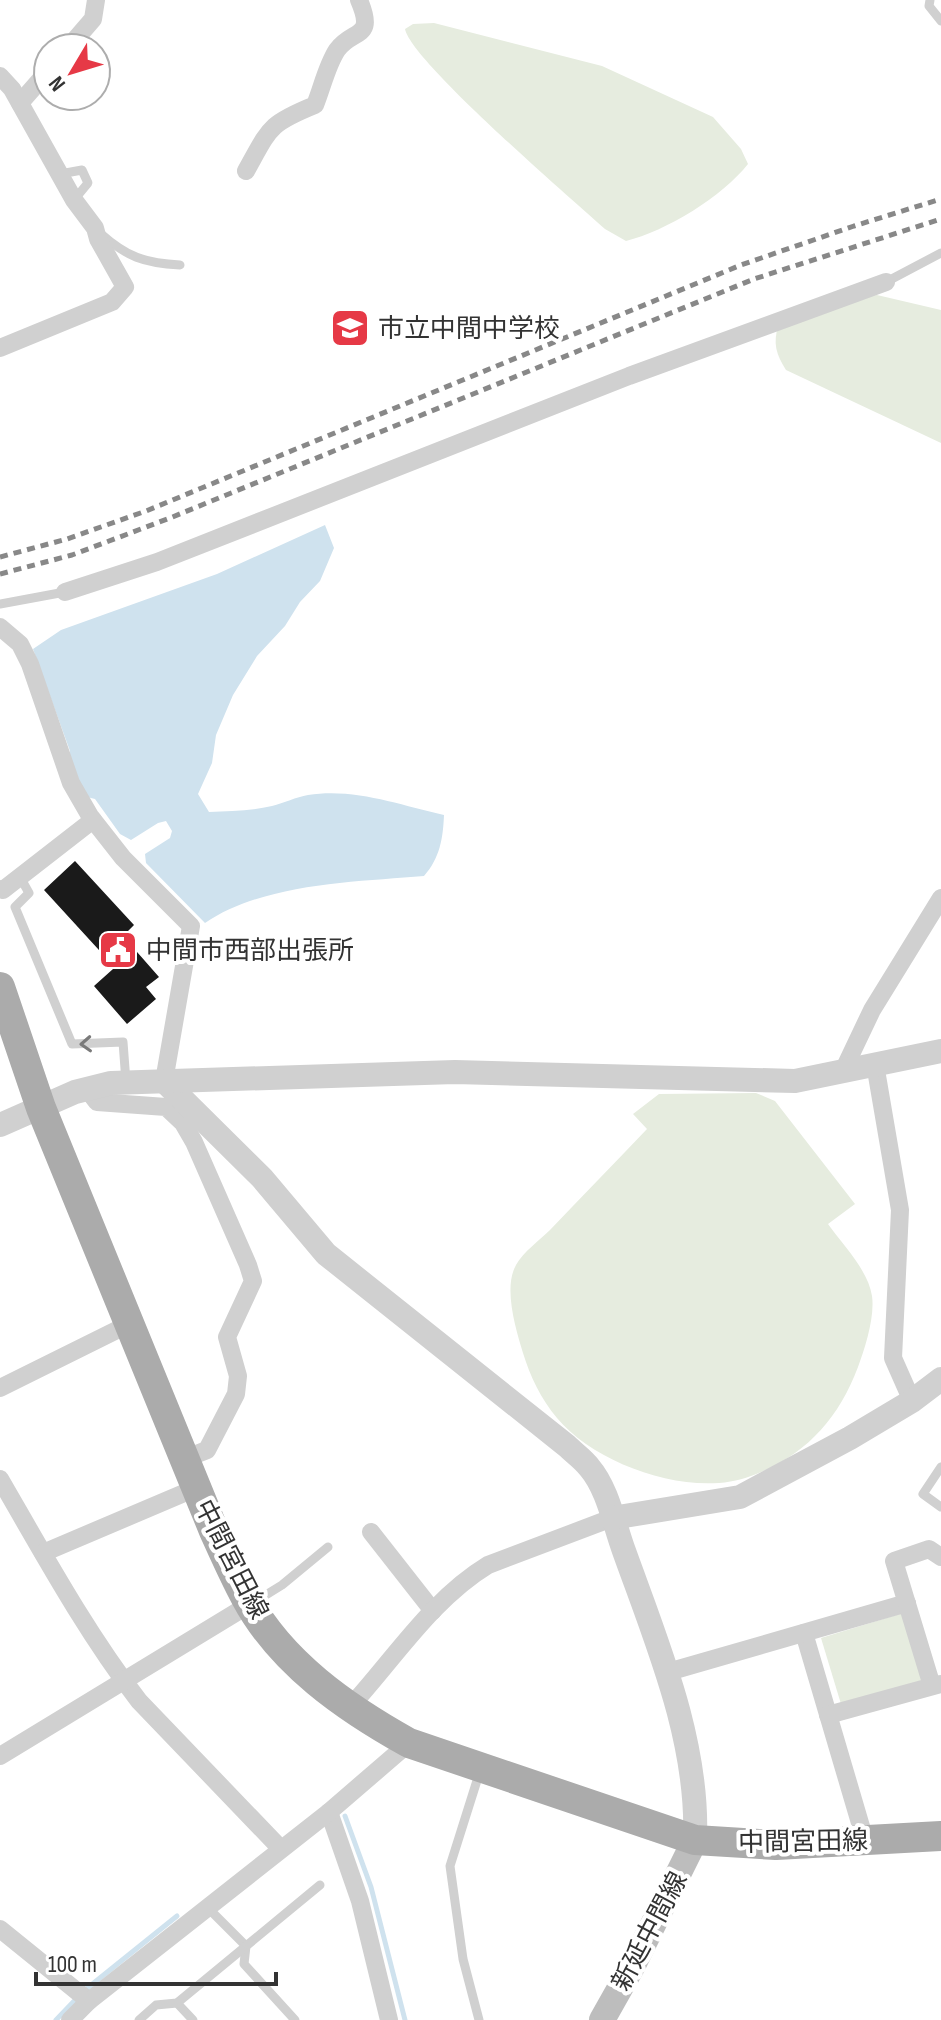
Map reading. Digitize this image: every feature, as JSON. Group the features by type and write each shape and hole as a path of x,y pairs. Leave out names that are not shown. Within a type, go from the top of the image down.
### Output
{"main road":[{"name":"中間宮田線","path":"0,987 41,1108 214,1531 250,1604 279,1645 312,1677 350,1707 409,1743 480,1770 695,1840 776,1845 941,1836"},
{"name":"新延中間線","path":"602,2020 695,1840"}],"street":[{"path":"82,32 93,19 96,0"},
{"path":"246,171 270,127 315,105 338,49 361,33 366,17 359,0"},
{"path":"0,76 20,103 74,200 95,228 125,287 112,302 0,348"},
{"path":"20,103 32,89"},
{"path":"65,592 157,562 629,376 886,282"},
{"path":"0,627 20,644 30,664 71,783 93,820 123,858 191,926 164,1081"},
{"path":"0,889 3,890 93,820"},
{"path":"843,1071 872,1010 941,898"},
{"path":"0,1125 75,1092 111,1083 455,1072 795,1081 941,1051"},
{"path":"350,1707 454,1589 488,1565 612,1518 740,1497 931,1392 893,1358 900,1210 875,1064"},
{"path":"164,1081 262,1178 326,1254 591,1468 606,1499 668,1672 695,1804 695,1840"},
{"path":"87,1089 97,1102 166,1107 183,1123 251,1273 253,1281 227,1337 238,1376 236,1394 207,1450 184,1459"},
{"path":"0,1388 129,1324"},
{"path":"0,1479 122,1680 281,1849"},
{"path":"43,1553 196,1488"},
{"path":"371,1532 433,1611"},
{"path":"828,1715 937,1685 894,1561 929,1549 941,1557"},
{"path":"668,1672 907,1603"},
{"path":"0,1756 250,1604"},
{"path":"804,1633 865,1840"},
{"path":"0,1929 83,2012 409,1743"},
{"path":"329,1812 360,1901 389,2020"}],"lane":[{"path":"930,0 929,6 941,21"},
{"path":"95,228 121,251 155,263 180,265"},
{"path":"886,282 941,253"},
{"path":"0,604 65,592"},
{"path":"20,877 29,893 15,907 72,1044 123,1042 126,1082"},
{"path":"941,1467 923,1494 941,1507"},
{"path":"250,1604 282,1585 328,1547"},
{"path":"479,2020 463,1959 450,1866 480,1770"},
{"path":"139,2020 156,2005 177,2003 320,1885"},
{"path":"207,1907 246,1946"},
{"path":"246,1946 244,1964 295,2020"},
{"path":"177,2003 193,2020"}],"shaded area":[{"path":"434,23 602,66 713,117 741,149 748,164 724,189 692,211 626,241 605,229 561,190 434,70 414,46 405,29 413,24"},
{"path":"877,295 941,310 941,443 786,370 780,359 776,349 778,326 831,300"},
{"path":"756,1093 775,1101 855,1204 828,1224 870,1286 873,1304 869,1332 850,1386 830,1420 788,1458 751,1476 727,1482 674,1480 646,1473 595,1450 574,1435 551,1411 533,1379 520,1344 512,1309 512,1274 523,1255 647,1129 633,1114 659,1094"},
{"path":"903,1613 923,1680 841,1704 821,1638"}],"water":[{"path":"325,525 334,548 320,581 257,656 233,695 216,735 212,763 198,794 209,812 256,809 326,793 377,799 444,815 440,847 424,876 340,883 282,892 229,910 205,923 146,863 145,854 170,838 172,831 166,821 131,840 120,834 95,799 87,797 68,761 70,751 33,649 61,630 217,574"}],"building":[{"path":"75,861 134,925 123,936 159,977 146,987 156,999 127,1024 94,986 113,969 109,961 44,890"}],"waterway":[{"path":"345,1816 371,1887 405,2020"},
{"path":"85,1990 177,1916"},
{"path":"56,2020 78,1997"}],"railway":[{"path":"0,557 67,539 146,511 741,265 941,199"},
{"path":"0,574 72,555 170,518 754,279 941,219"}],"place":[{"name":"市立中間中学校","path":"350,328"},
{"name":"中間市西部出張所","path":"118,950"}]}
